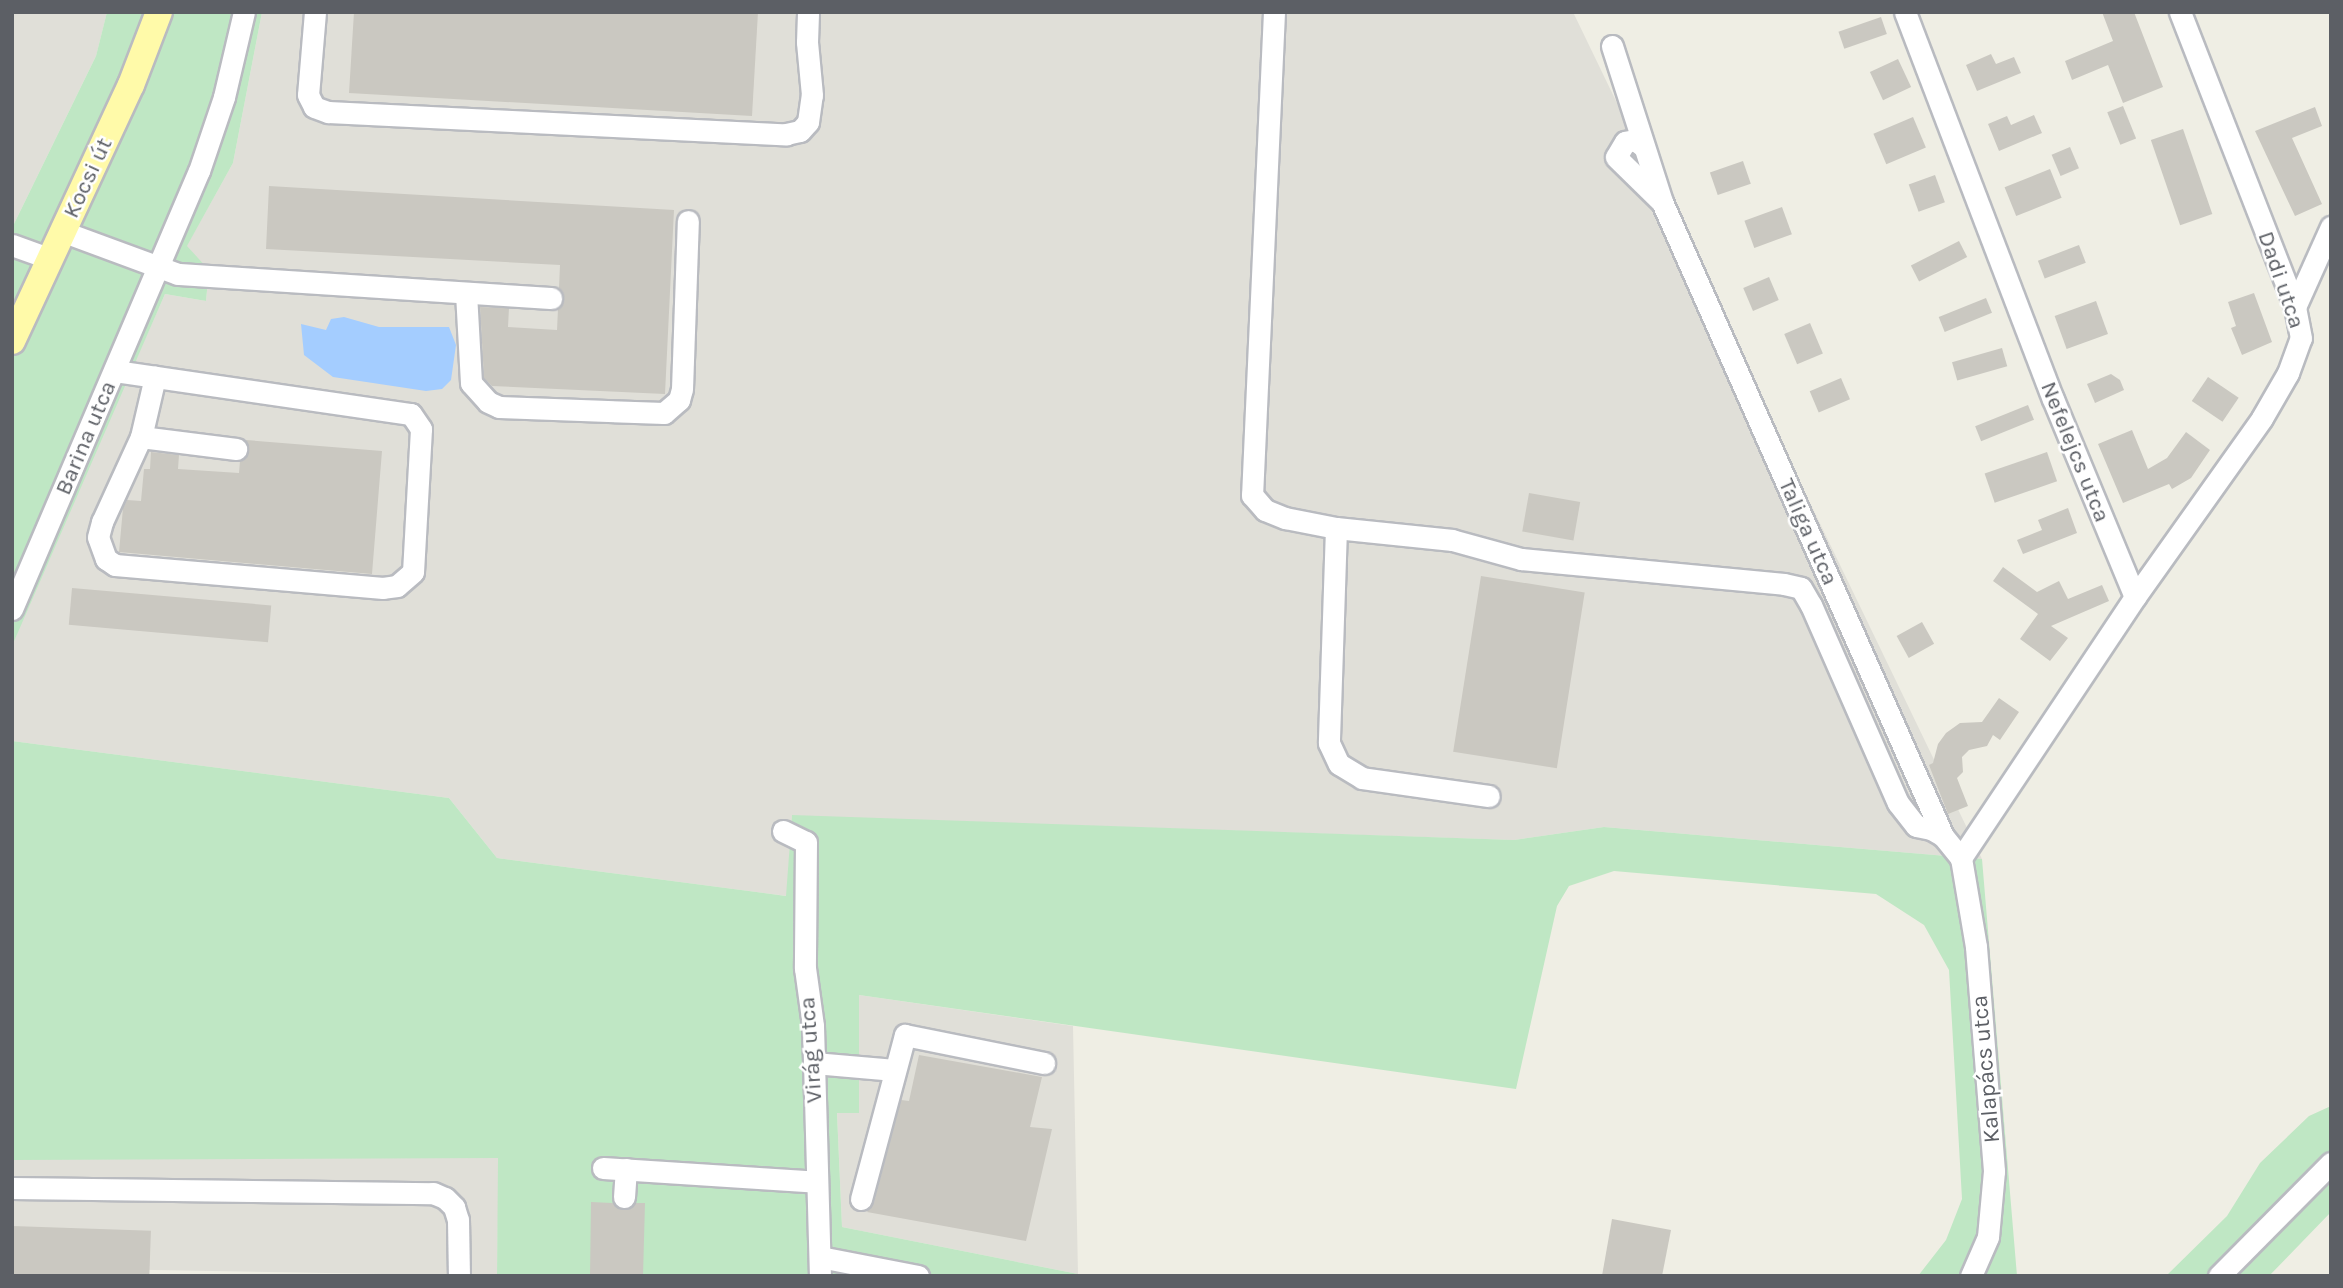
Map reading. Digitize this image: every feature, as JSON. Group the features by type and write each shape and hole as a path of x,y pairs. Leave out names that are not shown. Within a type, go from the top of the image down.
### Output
{"main road":[{"name":"Kocsi út","path":"12,341 135,75 159,12"}],"street":[{"name":"Barina utca","path":"12,609 214,130 244,12"},
{"path":"315,12 308,94 314,107 328,112 786,134 800,131 808,122 812,95 807,42 808,12"},
{"path":"1274,12 1252,495 1265,510 1285,518 1336,528 1452,540 1521,559 1784,584 1801,588 1811,605 1898,803 1916,826 1931,829 1943,836"},
{"name":"Nefelejcs utca","path":"1905,12 2053,399 2135,597"},
{"name":"Dadi utca","path":"2135,597 2262,418 2288,373 2301,338 2295,307 2180,12"},
{"name":"Taliga utca","path":"1612,46 1662,202 1943,836 1961,858"},
{"name":"Taliga utca","path":"1644,147 1635,140 1625,142 1616,158 1662,202"},
{"path":"466,293 471,383 488,402 499,407 664,413 679,400 682,389 688,220"},
{"path":"2295,307 2331,227"},
{"path":"64,232 178,275 551,298"},
{"path":"12,245 51,259"},
{"path":"115,370 411,414 421,429 413,572 397,586 383,588 115,565 106,559 99,537 141,437 155,377"},
{"path":"141,437 236,449"},
{"path":"1336,528 1329,743 1339,764 1362,778 1489,796"},
{"path":"1961,858 2135,597"},
{"name":"Virág utca","path":"783,831 806,842 805,968 813,1026 820,1266"},
{"name":"Kalapács utca","path":"1961,858 1976,947 1994,1171 1988,1237 1970,1276"},
{"path":"861,1199 905,1035 1044,1063"},
{"path":"814,1063 895,1070"},
{"path":"2219,1276 2331,1163"},
{"path":"603,1168 817,1182"},
{"path":"624,1198 626,1169"},
{"path":"12,1188 433,1193 445,1198 454,1207 458,1220 458,1276"},
{"path":"820,1266 918,1276"}],"shaded area":[{"path":"12,12 107,12 96,56 12,228"},
{"path":"262,12 1573,12 1982,859 1604,827 1514,840 792,816 787,896 497,858 449,798 12,741 12,646 41,574 165,294 206,301 209,270 186,247 233,163"},
{"path":"859,995 1073,1026 1078,1274 842,1227 837,1112 859,1112"},
{"path":"12,1150 499,1158 497,1276 12,1268"}],"green space":[{"path":"107,12 262,12 233,163 187,246 209,270 206,301 165,294 12,646 12,228 96,56"},
{"path":"12,741 449,798 497,858 786,896 792,815 1514,840 1604,827 1982,859 2017,1276 1918,1276 1946,1240 1962,1199 1949,970 1924,925 1876,894 1614,871 1569,886 1557,906 1516,1089 859,995 859,1113 837,1113 842,1227 1088,1276 497,1276 498,1158 12,1160"},
{"path":"2331,1106 2331,1212 2269,1276 2166,1276 2227,1216 2260,1163 2309,1116"}],"water":[{"path":"344,317 379,327 449,327 456,345 451,380 442,389 426,391 333,377 304,355 301,324 326,330 331,319"}],"building":[{"path":"354,12 758,12 752,116 349,93"},
{"path":"2102,12 2134,12 2163,87 2123,103 2108,65 2072,80 2065,61 2113,41"},
{"path":"1881,17 1887,34 1844,49 1838,32"},
{"path":"1991,54 1996,64 2014,57 2021,73 1977,91 1966,65"},
{"path":"1898,59 1911,87 1883,100 1870,72"},
{"path":"2123,106 2136,138 2120,145 2107,112"},
{"path":"2315,107 2322,126 2292,138 2322,204 2295,216 2255,131"},
{"path":"2034,115 2042,133 1999,151 1988,124 2007,116 2011,125"},
{"path":"1913,117 1926,147 1886,164 1873,134"},
{"path":"2183,129 2212,214 2180,225 2151,140"},
{"path":"2070,147 2079,168 2061,176 2052,155"},
{"path":"1743,161 1751,184 1718,195 1710,172"},
{"path":"2050,169 2062,198 2016,216 2005,187"},
{"path":"1935,175 1945,202 1919,212 1909,185"},
{"path":"269,186 674,210 665,394 492,386 484,378 480,307 509,308 508,327 557,330 558,309 564,298 559,288 560,265 266,249"},
{"path":"1782,207 1792,234 1754,248 1744,221"},
{"path":"1959,241 1967,257 1919,282 1911,266"},
{"path":"2079,245 2086,263 2045,279 2038,261"},
{"path":"1769,277 1779,300 1753,311 1743,288"},
{"path":"2254,293 2272,342 2242,355 2231,328 2236,326 2228,302"},
{"path":"1986,298 1992,313 1945,332 1939,317"},
{"path":"2096,301 2108,334 2067,349 2055,316"},
{"path":"1810,323 1823,353 1797,364 1784,334"},
{"path":"2002,348 2007,366 1957,381 1952,362"},
{"path":"2111,374 2120,380 2124,390 2095,403 2087,384"},
{"path":"2208,377 2239,398 2222,422 2192,401"},
{"path":"1841,378 1850,399 1819,412 1810,391"},
{"path":"2028,405 2034,420 1981,441 1975,426"},
{"path":"2132,430 2148,469 2167,458 2186,432 2210,450 2191,478 2172,489 2169,484 2123,503 2098,444"},
{"path":"246,440 382,451 372,574 119,552 123,508 127,500 141,501 144,469 150,469 151,452 179,455 178,469 239,473 240,461 249,451"},
{"path":"2047,452 2057,481 1995,503 1985,473"},
{"path":"1529,493 1580,502 1573,540 1522,531"},
{"path":"2068,508 2077,533 2023,554 2017,540 2042,530 2038,520"},
{"path":"2003,567 2037,592 2059,581 2068,599 2102,585 2109,601 2051,626 2068,638 2050,661 2020,639 2038,614 1993,581"},
{"path":"1481,576 1585,592 1557,768 1453,752"},
{"path":"72,588 271,605 268,642 69,625"},
{"path":"1922,622 1934,644 1909,658 1897,636"},
{"path":"1999,698 2019,712 2000,740 1993,735 1987,746 1969,750 1962,757 1963,772 1957,778 1968,806 1948,814 1929,765 1933,763 1938,744 1946,733 1960,723 1982,722"},
{"path":"919,1055 1042,1077 1030,1127 1052,1129 1026,1241 867,1212 874,1202 901,1100 909,1101"},
{"path":"591,1202 612,1203 624,1210 635,1203 645,1203 643,1276 590,1276"},
{"path":"1612,1219 1671,1230 1662,1276 1602,1276"},
{"path":"12,1226 151,1231 149,1276 12,1276"}]}
